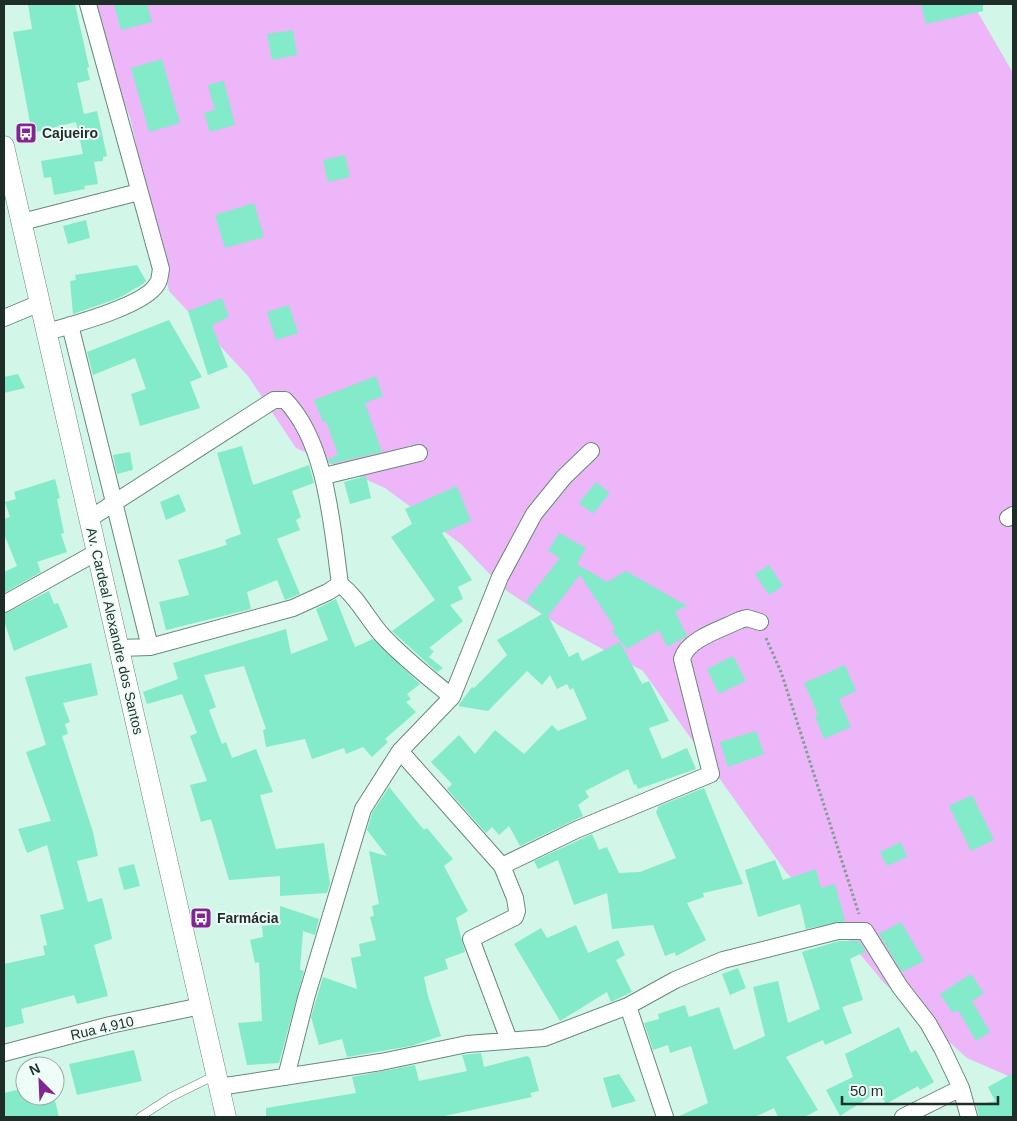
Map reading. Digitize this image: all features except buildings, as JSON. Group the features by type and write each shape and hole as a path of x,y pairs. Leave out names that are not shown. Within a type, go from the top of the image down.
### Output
{"street":[{"path":"46,332 114,312 148,293 158,284 161,269 138,192 88,4"},
{"name":"Av. Cardeal Alexandre dos Santos","path":"5,155 22,222 226,1117"},
{"path":"22,222 138,192"},
{"path":"4,318 40,304"},
{"path":"70,326 150,647"},
{"path":"89,519 274,400 285,400 296,410 324,476 340,584 352,593 380,633 401,654 452,696"},
{"path":"286,1077 308,988 363,809 400,751 452,696 500,577 534,514 564,477 591,451"},
{"path":"324,476 419,453"},
{"path":"4,604 97,552"},
{"path":"119,648 150,647 293,608 328,592 340,584"},
{"path":"502,866 576,830 711,774 682,659 684,652 690,646 740,620 747,618 760,622"},
{"path":"400,751 502,866 515,898 518,911 515,917 472,940 508,1040"},
{"path":"218,1081 286,1077 380,1062 467,1044 544,1038 628,1006 675,980 723,960 838,931 865,931 900,987 928,1023 961,1088 969,1117"},
{"name":"Rua 4.910","path":"4,1053 110,1025 201,1006"},
{"path":"628,1006 665,1117"},
{"path":"903,1117 961,1088"}],"lane":[{"path":"140,1117 171,1097 218,1081"}],"path":[{"path":"760,622 781,672 865,931"}],"shaded area":[{"path":"82,4 973,4 1013,73 1013,1078 967,1058 884,983 840,930 786,872 643,671 560,626 504,589 461,544 385,488 296,448 248,376 169,291 130,117"}],"place":[{"name":"Cajueiro","path":"26,133"},
{"name":"Farmácia","path":"201,918"}]}
